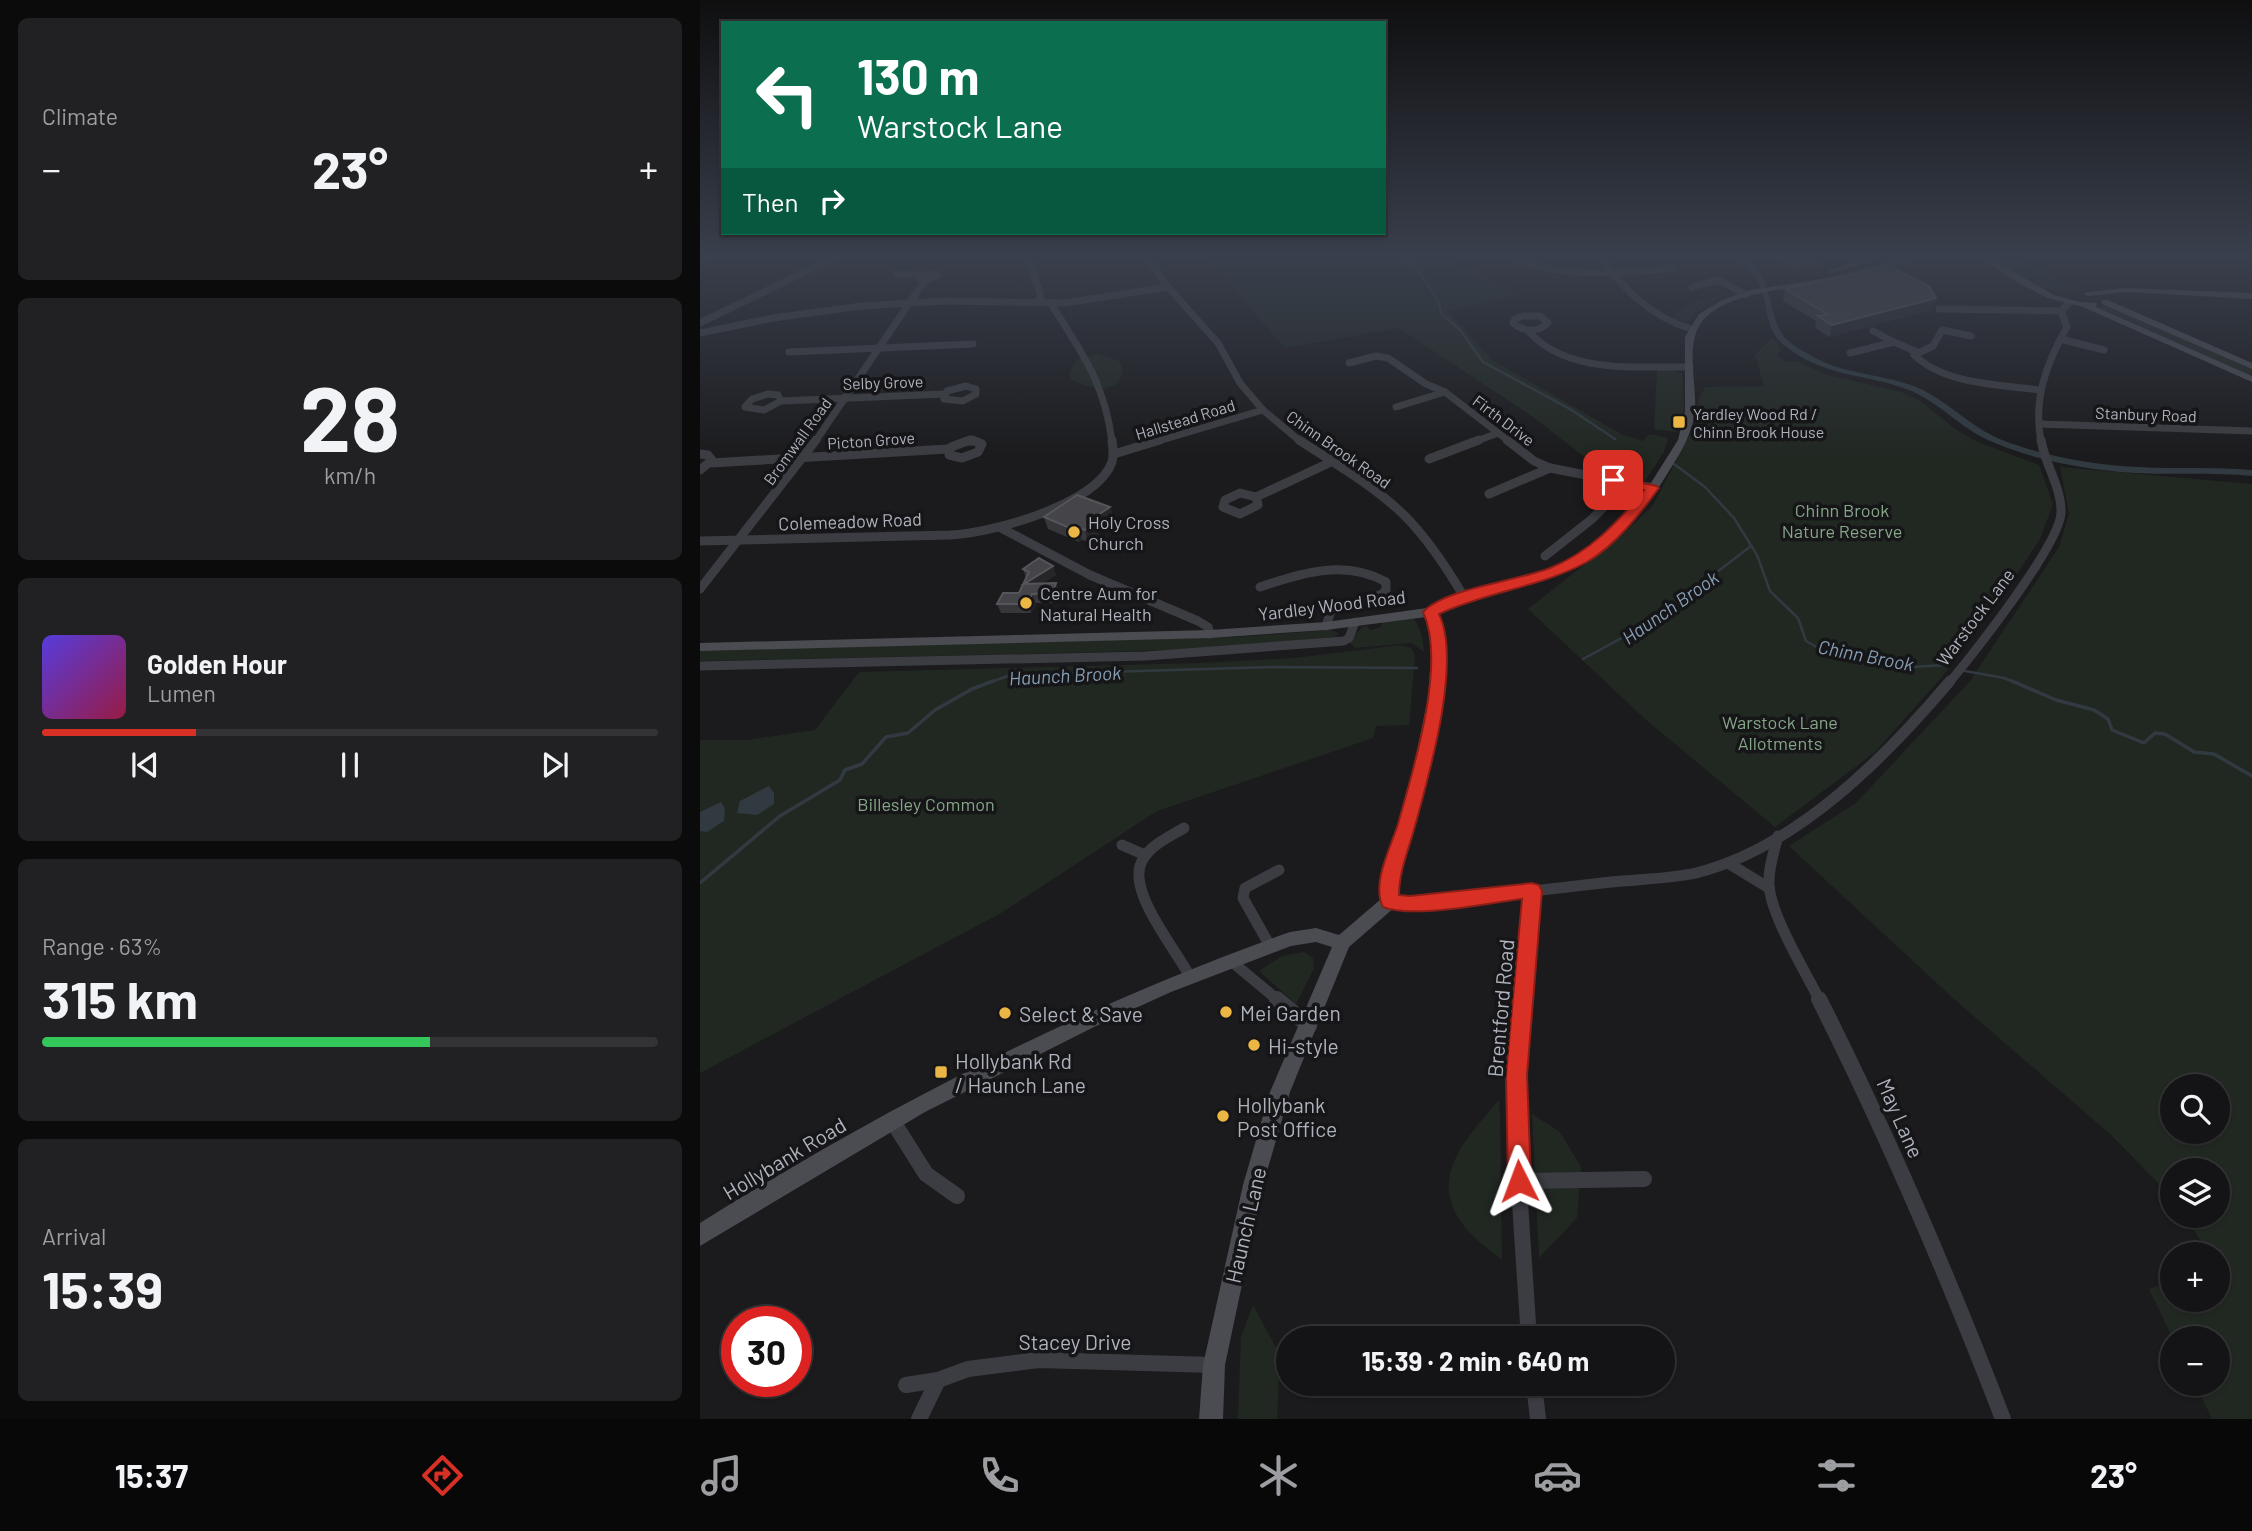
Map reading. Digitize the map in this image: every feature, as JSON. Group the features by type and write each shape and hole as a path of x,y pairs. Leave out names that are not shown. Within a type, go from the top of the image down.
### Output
{"street":[{"path":"700,333 749,324"},
{"name":"Bromwall Road","path":"700,589 804,458 895,324"},
{"path":"1066,324 1084,349 1102,387 1114,454"},
{"name":"Chinn Brook Road","path":"1201,324 1218,343 1240,383 1263,410 1292,436 1360,480 1413,523 1443,561 1464,597"},
{"path":"1514,324 1528,331 1544,328 1546,324"},
{"path":"1675,324 1692,329 1697,324"},
{"name":"Warstock Lane","path":"1389,902 1427,903 1695,873 1728,863 1778,836 1821,807 1885,752 1973,654 2007,609 2058,526 2062,507 2042,448 2039,390 2044,368 2067,327 2066,324"},
{"path":"2127,324 2252,379"},
{"path":"2160,324 2252,366"},
{"name":"Yardley Wood Road","path":"700,647 1210,634 1326,625 1430,612 1464,597 1540,577 1584,558 1623,524 1653,488 1683,440 1690,411 1688,347 1692,329"},
{"path":"1873,331 1917,352 1933,346 1942,330 1971,336"},
{"path":"1528,331 1541,347 1572,359 1690,367"},
{"path":"2060,338 2104,349"},
{"path":"1850,353 1894,342"},
{"path":"789,352 973,344"},
{"path":"1917,352 1914,355 1917,360 1941,374 2039,390"},
{"name":"Firth Drive","path":"1349,363 1376,356 1388,358 1444,393 1534,461 1550,468 1653,488"},
{"path":"1395,407 1444,393"},
{"name":"Selby Grove","path":"781,401 944,394"},
{"name":"Hallstead Road","path":"1114,454 1263,410"},
{"name":"Stanbury Road","path":"2040,424 2252,431"},
{"path":"1429,458 1498,433"},
{"name":"Picton Grove","path":"710,463 948,449"},
{"path":"700,454 711,457 710,463 700,470"},
{"name":"Colemeadow Road","path":"700,541 960,533 1001,528 1040,514 1079,493 1101,478 1111,465 1114,454"},
{"path":"1256,496 1331,462"},
{"path":"1489,494 1550,468"},
{"path":"1545,556 1592,519 1627,483"},
{"path":"1001,528 1090,575 1198,621 1208,627 1210,634"},
{"path":"1260,587 1288,577 1336,569 1367,572 1386,582 1388,587 1379,596 1345,604 1331,611 1326,625"},
{"path":"1389,902 1390,881 1435,709 1440,647 1437,626 1430,612"},
{"path":"700,666 1146,656 1251,650 1344,641 1349,638 1355,622"},
{"path":"1184,828 1165,836 1144,855 1140,863 1139,891 1144,905 1167,935 1189,977"},
{"name":"May Lane","path":"1778,836 1769,870 1769,888 1784,929 1867,1092 1944,1266 2003,1419"},
{"path":"1122,845 1144,855"},
{"path":"1728,863 1769,888"},
{"path":"1270,946 1243,898 1243,893 1245,888 1279,870"},
{"name":"Brentford Road","path":"1528,1326 1519,1181 1517,1075 1532,891"},
{"name":"Haunch Lane","path":"1212,1419 1214,1365 1253,1185 1280,1092 1342,943 1389,902"},
{"name":"Hollybank Road","path":"700,1235 892,1120 1058,1036 1189,977 1270,946 1307,935 1342,943"},
{"path":"1231,961 1309,1026"},
{"path":"892,1120 926,1174 957,1196"},
{"path":"1519,1181 1644,1179"},
{"name":"Stacey Drive","path":"906,1385 938,1380 968,1370 1038,1360 1214,1365"},
{"path":"919,1419 938,1380"},
{"path":"1535,1396 1538,1419"}],"green space":[{"path":"1264,324 1460,324 1492,360 1623,435 1643,441 1649,434 1668,438 1664,452 1645,481 1637,483 1586,471 1591,462 1533,417 1399,328 1285,348"},
{"path":"2135,324 2151,324 2252,369 2252,376"},
{"name":"Chinn Brook Nature Reserve","path":"1773,337 1781,350 1777,355 1786,362 1799,362 1823,374 1901,392 1920,401 1958,431 1978,442 2039,465 2053,504 2040,539 1997,604 1942,677 1874,753 1775,827 1645,719 1528,609 1622,535 1653,505 1696,423 1699,398 1705,387 1764,386 1755,355"},
{"path":"1097,354 1119,361 1123,368 1116,383 1110,387 1094,388 1071,379 1069,373 1077,360"},
{"path":"1657,369 1682,373 1684,410 1676,432 1654,429"},
{"path":"2060,467 2252,484 2252,1419 2212,1419 2201,1396 2230,1396 2230,1326 2167,1326 2160,1312 2230,1312 2230,1242 2202,1242 2193,1228 2230,1228 2230,1158 2160,1158 2160,1185 2110,1134 1954,999 1789,846 1856,803 1970,681 2059,547 2069,514"},
{"path":"1413,618 1416,622 1424,652 1412,643 1355,648 1349,642 1362,627 1367,626 1370,630 1381,627 1382,623"},
{"path":"1332,630 1339,634 1334,637 1196,649 700,661 700,649 1236,637"},
{"name":"Billesley Common","path":"1401,645 1411,648 1415,655 1409,725 1376,726 1373,738 1157,811 1001,913 700,1073 700,740 747,740 815,730 859,672 1199,663 1294,658"},
{"path":"1304,952 1313,958 1314,968 1296,1004 1259,971 1282,956"},
{"path":"1499,1100 1502,1260 1475,1238 1462,1223 1452,1205 1449,1188 1456,1157 1476,1127"},
{"path":"1532,1114 1560,1132 1581,1167 1577,1218 1539,1258"},
{"path":"2160,1286 2160,1312 2149,1289"},
{"path":"1253,1305 1276,1348 1277,1419 1238,1419 1241,1337"}],"shaded area":[{"path":"769,786 774,793 774,804 757,815 737,813 740,801"},
{"path":"721,802 725,809 724,821 707,832 700,831 700,812"}],"building":[{"path":"1077,495 1110,507 1089,521 1095,523 1085,530 1075,530 1044,517"},
{"path":"1039,558 1053,566 1024,584 1056,583 1052,593 1032,594 1028,604 997,604 1003,593 1019,593 1029,572 1023,569"}],"waterway":[{"name":"Chinn Brook","path":"1453,324 1483,362 1570,409 1615,439"},
{"path":"1774,324 1781,338 1791,347 1819,364 1913,389 1987,437 2015,447 2084,464 2135,470 2252,473"},
{"name":"Chinn Brook","path":"1674,464 1705,487 1734,518 1757,555 1770,591 1798,618 1806,641 1820,649 1837,648 1853,656 1912,667 1945,665"},
{"name":"Haunch Brook","path":"1583,659 1653,621 1751,546"},
{"name":"Haunch Brook","path":"988,683 1011,675 1276,667 1417,668"},
{"name":"Chinn Brook","path":"1965,671 2004,678 2016,683"},
{"name":"Haunch Brook","path":"700,883 780,816 840,780 845,770 862,764 886,737 908,733 935,710 972,689 993,681"},
{"name":"Chinn Brook","path":"2012,681 2056,700 2094,710 2108,719 2112,730 2144,743 2155,733 2165,734 2194,752 2214,754 2252,776"}],"place":[{"name":"Yardley Wood Rd / Chinn Brook House","path":"1679,422"},
{"name":"Holy Cross Church","path":"1074,532"},
{"name":"Centre Aum for Natural Health","path":"1026,603"},
{"name":"Mei Garden","path":"1226,1012"},
{"name":"Select & Save","path":"1005,1013"},
{"name":"Hi-style","path":"1254,1045"},
{"name":"Hollybank Rd / Haunch Lane","path":"941,1072"},
{"name":"Hollybank Post Office","path":"1223,1116"}],"route":[{"path":"1519,1181 1517,1075 1532,891 1410,904 1389,902 1390,881 1435,709 1440,647 1436,621 1430,612 1464,597 1552,573 1584,558 1623,524 1653,488 1613,480"}],"park label":[{"name":"Warstock Lane Allotments","path":"1780,732"}]}
